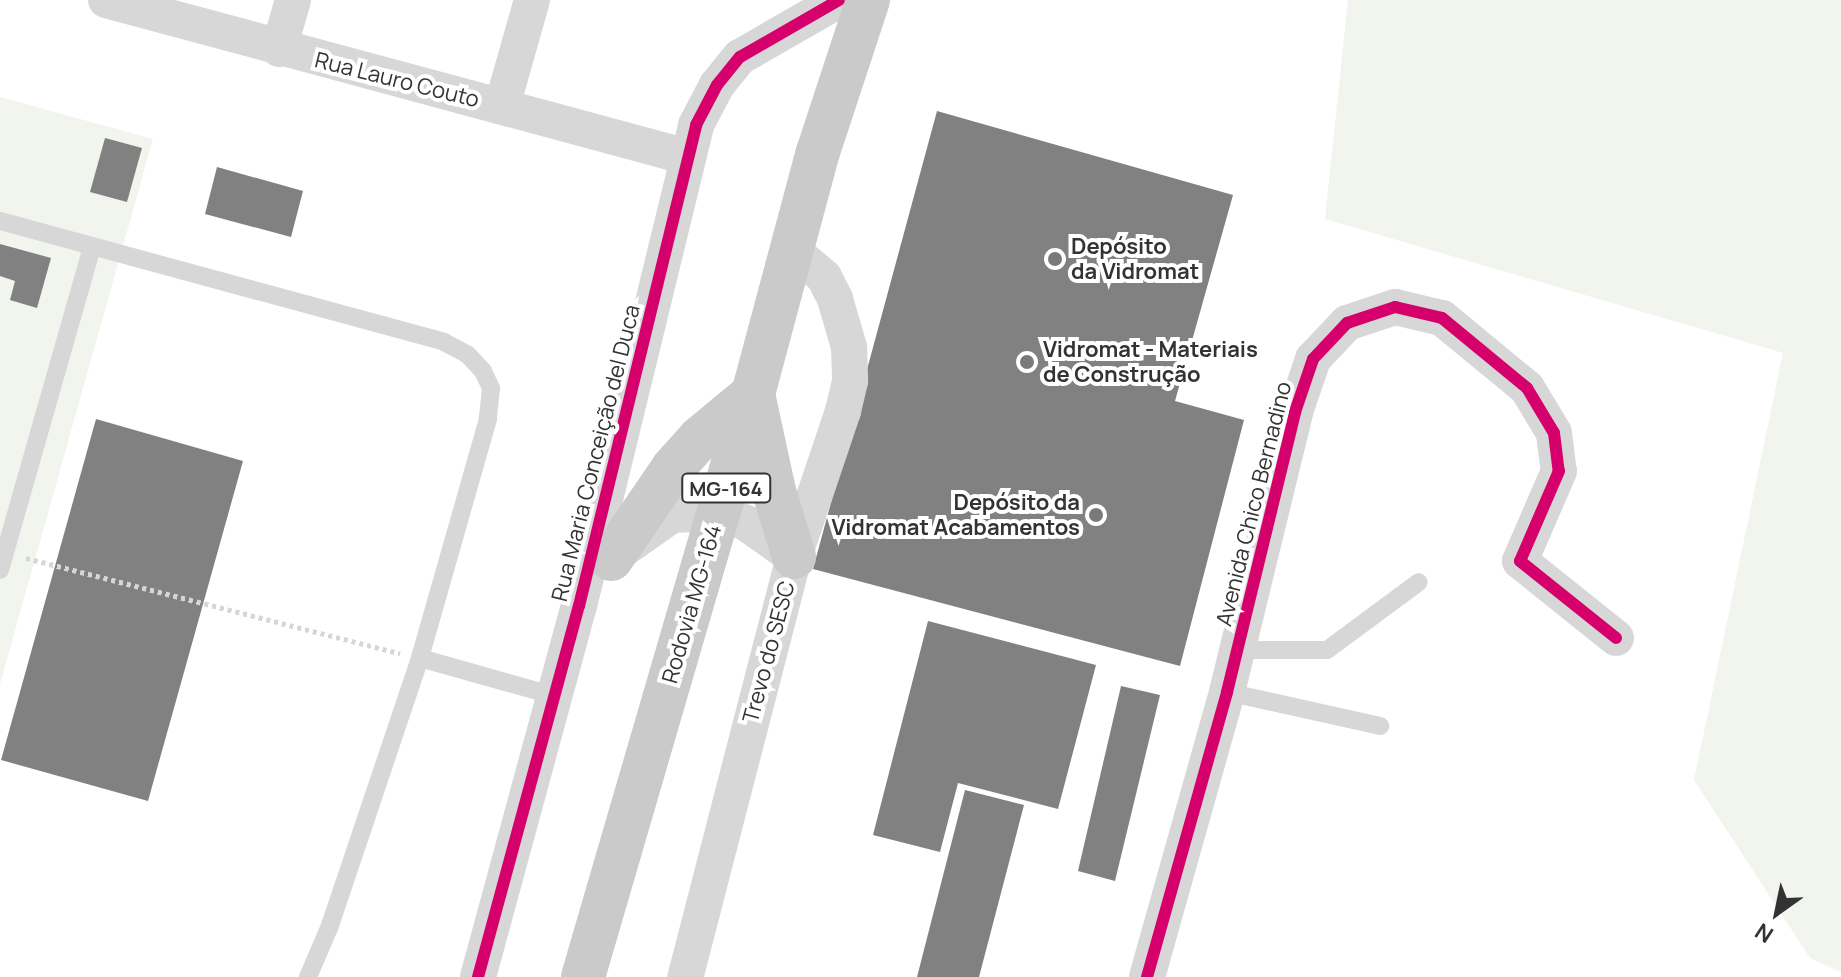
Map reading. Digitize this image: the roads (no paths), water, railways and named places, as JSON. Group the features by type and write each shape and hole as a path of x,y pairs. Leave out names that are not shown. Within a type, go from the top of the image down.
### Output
{"main road":[{"name":"Rodovia MG-164","path":"583,977 753,394 818,152 868,0"},
{"path":"611,559 673,468 700,438 753,394 774,491 794,557"}],"street":[{"name":"Rua Lauro Couto","path":"106,0 688,157"},
{"path":"279,49 293,0"},
{"path":"502,106 532,0"},
{"name":"Rua Maria Conceição del Duca","path":"483,967 558,684 696,125 717,85 740,57 839,0"},
{"path":"791,249 824,277 835,299 849,347 850,381 794,557"},
{"name":"Avenida Chico Bernadino","path":"1147,977 1227,692 1295,412 1313,359 1347,323 1395,307 1442,318 1527,388 1554,433 1559,471 1520,561 1616,638"},
{"name":"Trevo do SESC","path":"611,559 672,515 719,513 746,523 794,557 685,977"},
{"path":"558,684 611,559"}],"lane":[{"path":"0,221 444,342 468,355 483,371 491,388 488,419 420,658 329,928 308,977"},
{"path":"2,562 92,247"},
{"path":"1237,650 1327,650 1419,582"},
{"path":"420,658 558,684"},
{"path":"1227,692 1380,726"}],"place":[{"name":"Depósito da Vidromat","path":"1055,259"},
{"name":"Vidromat - Materiais de Construção","path":"1027,362"},
{"name":"Depósito da Vidromat Acabamentos","path":"1096,515"}]}
